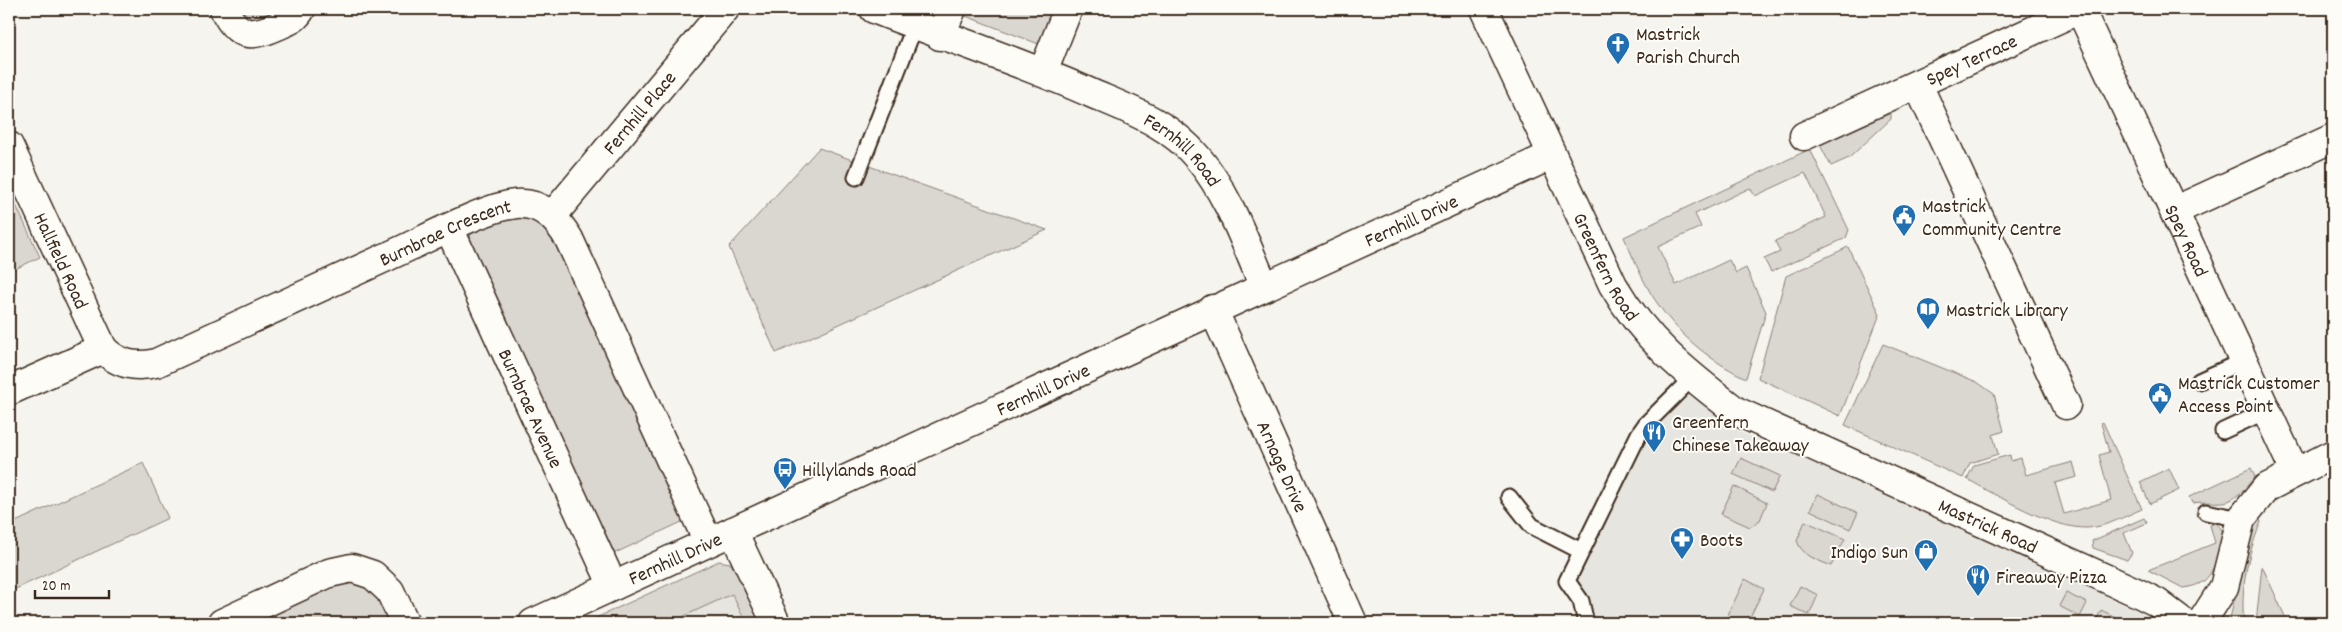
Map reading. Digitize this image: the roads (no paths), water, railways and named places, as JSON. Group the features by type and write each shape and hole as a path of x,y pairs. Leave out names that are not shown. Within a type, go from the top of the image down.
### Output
{"street":[{"path":"224,9 230,21 244,33 259,34 297,18 301,9"},
{"name":"Fernhill Place","path":"553,215 725,9"},
{"name":"Fernhill Road","path":"874,9 940,36 1043,72 1155,121 1180,140 1198,158 1216,183 1264,286"},
{"path":"940,36 952,9"},
{"path":"1043,72 1068,9"},
{"name":"Greenfern Road","path":"1484,9 1597,253 1626,307 1666,354 1692,378 1736,411 1815,448"},
{"name":"Spey Terrace","path":"1804,136 2080,9"},
{"name":"Spey Road","path":"2080,9 2295,472"},
{"name":"Spey Terrace","path":"1918,85 2066,405"},
{"path":"2174,211 2333,138"},
{"name":"Hallfield Road","path":"9,146 103,349"},
{"name":"Fernhill Drive","path":"533,623 1213,309 1552,155"},
{"name":"Burnbrae Crescent","path":"103,349 112,358 122,363 144,366 156,363 449,228 501,207 518,204 536,207 553,215"},
{"path":"553,215 569,239 708,542"},
{"name":"Burnbrae Avenue","path":"449,228 613,586"},
{"name":"Arnage Drive","path":"1213,309 1353,623"},
{"path":"9,391 103,349"},
{"name":"Mastrick Road","path":"1815,448 1935,500 2138,593 2156,602 2184,623"},
{"path":"2201,623 2224,587 2241,519 2266,488 2333,454"},
{"path":"733,531 776,623"},
{"path":"222,623 329,573 352,568 373,575 390,591 405,623"}],"lane":[{"path":"856,177 915,25"},
{"path":"2200,380 2243,361"},
{"path":"1586,623 1580,601 1567,581 1639,434 1646,424 1692,378"},
{"path":"2223,431 2266,411"},
{"path":"1509,497 1532,526 1581,551"},
{"path":"2206,512 2241,519"}],"place":[{"name":"Mastrick Parish Church","path":"1618,65"},
{"name":"Mastrick Community Centre","path":"1904,237"},
{"name":"Mastrick Library","path":"1928,330"},
{"name":"Mastrick Customer Access Point","path":"2160,415"},
{"name":"Greenfern Chinese Takeaway","path":"1654,453"},
{"name":"Hillylands Road","path":"785,490"},
{"name":"Boots","path":"1682,560"},
{"name":"Indigo Sun","path":"1926,572"},
{"name":"Fireaway Pizza","path":"1978,597"}]}
